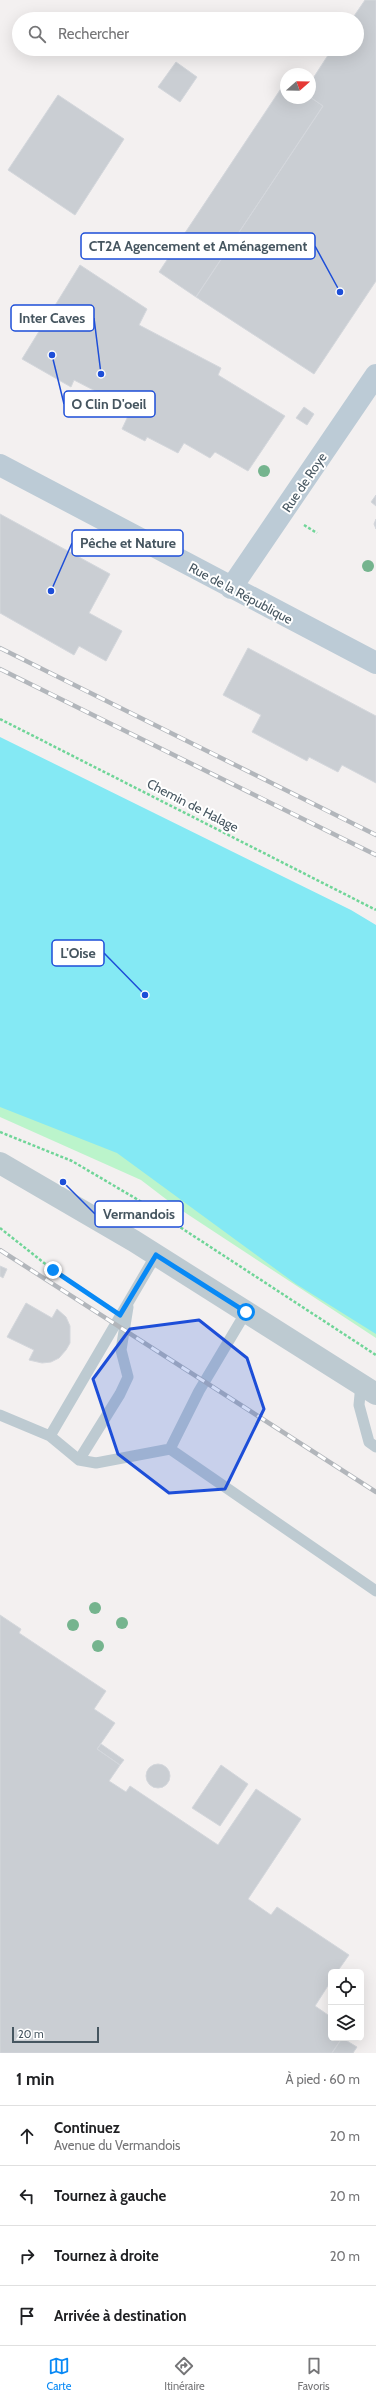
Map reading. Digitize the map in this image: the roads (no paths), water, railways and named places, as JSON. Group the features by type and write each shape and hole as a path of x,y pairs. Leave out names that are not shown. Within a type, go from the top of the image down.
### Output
{"main road":[{"name":"Rue de Roye","path":"231,588 376,375"},
{"name":"Rue de la République","path":"0,465 231,588 376,663"}],"street":[{"path":"0,1163 156,1255 369,1389"}],"lane":[{"path":"50,1436 156,1255"},
{"path":"79,1460 120,1394 128,1377 121,1350 129,1301"},
{"path":"170,1450 199,1391 246,1312"},
{"path":"369,1389 359,1405 369,1442 376,1447"},
{"path":"0,1415 50,1436 79,1460 96,1463 170,1450 376,1591"}],"water":[{"path":"0,737 351,910 376,925 376,1334 296,1284 117,1153 0,1107"}],"railway":[{"path":"0,648 376,835"},
{"path":"0,669 376,855"},
{"path":"0,1250 376,1492"}],"place":[{"name":"CT2A Agencement et Aménagement","path":"340,292"},
{"name":"O Clin D'oeil","path":"52,355"},
{"name":"Inter Caves","path":"101,374"},
{"name":"Pêche et Nature","path":"51,591"},
{"name":"L'Oise","path":"145,995"},
{"name":"Vermandois","path":"63,1182"}]}
